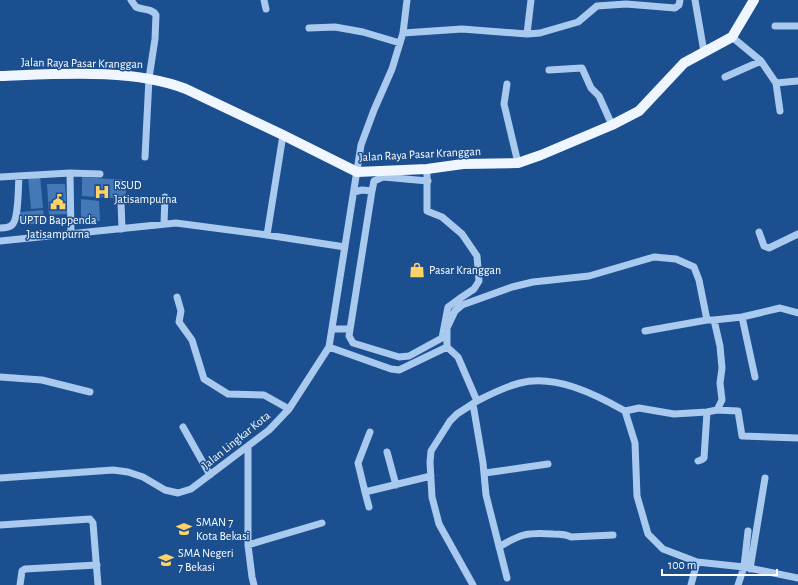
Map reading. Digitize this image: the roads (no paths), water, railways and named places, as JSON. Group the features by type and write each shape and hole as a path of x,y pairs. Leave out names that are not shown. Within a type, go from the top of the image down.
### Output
{"main road":[{"path":"732,37 754,0"},
{"name":"Jalan Raya Pasar Kranggan","path":"0,76 55,74 109,75 149,78 186,89 357,172 427,169 462,164 518,163 541,155 612,125 639,111 684,63 732,37"}],"street":[{"path":"130,0 136,7 154,12 156,15 155,39 149,78 145,157"},
{"path":"264,0 266,9"},
{"name":"Jalan Lingkar Kota","path":"0,478 113,470 128,472 143,477 165,490 178,493 191,489 248,447 270,430 289,409 329,347 361,144 392,69 404,33 407,0"},
{"path":"527,34 531,0"},
{"path":"404,33 462,29 527,34 540,33 578,22 597,6 626,4 675,8 679,6 680,0"},
{"path":"695,0 704,52"},
{"path":"775,26 798,26"},
{"path":"309,28 335,27 362,32 400,43"},
{"path":"732,37 761,61 776,83 780,111"},
{"path":"725,77 761,61"},
{"path":"549,70 582,68 591,88 599,96 612,125"},
{"path":"776,83 798,81"},
{"path":"507,84 504,104 518,163"},
{"path":"267,235 283,135"},
{"path":"427,169 428,181 427,211 442,216 462,234 477,256 479,281 474,289 448,307 442,338 409,356 399,357 354,343 349,336 372,191 374,181 383,177 428,181"},
{"path":"70,173 72,234"},
{"path":"0,178 70,173 100,174"},
{"path":"0,228 12,225 15,222 19,177"},
{"path":"354,192 362,190 372,191"},
{"path":"164,224 165,197"},
{"path":"121,202 122,229"},
{"path":"0,241 183,223 345,247"},
{"path":"759,232 764,246 769,248 798,234"},
{"path":"507,578 486,495 475,402 458,357 447,347 447,328 455,311 462,304 512,287 533,282 589,276 654,257 676,259 694,268 699,280 710,320 720,346 722,368 720,383 722,400 717,410"},
{"path":"177,297 181,311 179,322 192,340 204,379 228,394 264,395 289,409"},
{"path":"645,331 710,320 742,317 780,308 798,313"},
{"path":"742,317 755,377"},
{"path":"332,329 350,329"},
{"path":"329,347 391,369 399,370 447,347"},
{"path":"0,377 42,380 90,392"},
{"path":"473,585 439,524 432,497 430,462 431,450 450,421 457,414 475,402 504,387 521,382 553,381 600,397 625,411 639,408 674,414 717,410 738,411 742,436 798,438"},
{"path":"625,411 635,443 637,496 648,534 663,549 697,562 747,568 798,578"},
{"path":"698,461 704,458 707,412"},
{"path":"183,426 210,475"},
{"path":"369,507 358,463 370,432"},
{"path":"248,447 248,545 254,585"},
{"path":"387,452 396,485"},
{"path":"484,473 548,464"},
{"path":"365,492 431,476"},
{"path":"738,585 747,568 765,478"},
{"path":"0,525 90,519 93,523 98,585"},
{"path":"248,545 322,523"},
{"path":"747,568 748,531"},
{"path":"499,547 516,538 530,533 566,534 571,537 613,535"},
{"path":"691,585 697,562"},
{"path":"20,585 22,571 25,569 97,565"}],"place":[{"name":"RSUD Jatisampurna","path":"102,192"},
{"name":"UPTD Bappenda Jatisampurna","path":"58,202"},
{"name":"Pasar Kranggan","path":"417,270"},
{"name":"SMAN 7 Kota Bekasi","path":"184,529"},
{"name":"SMA Negeri 7 Bekasi","path":"166,560"}]}
